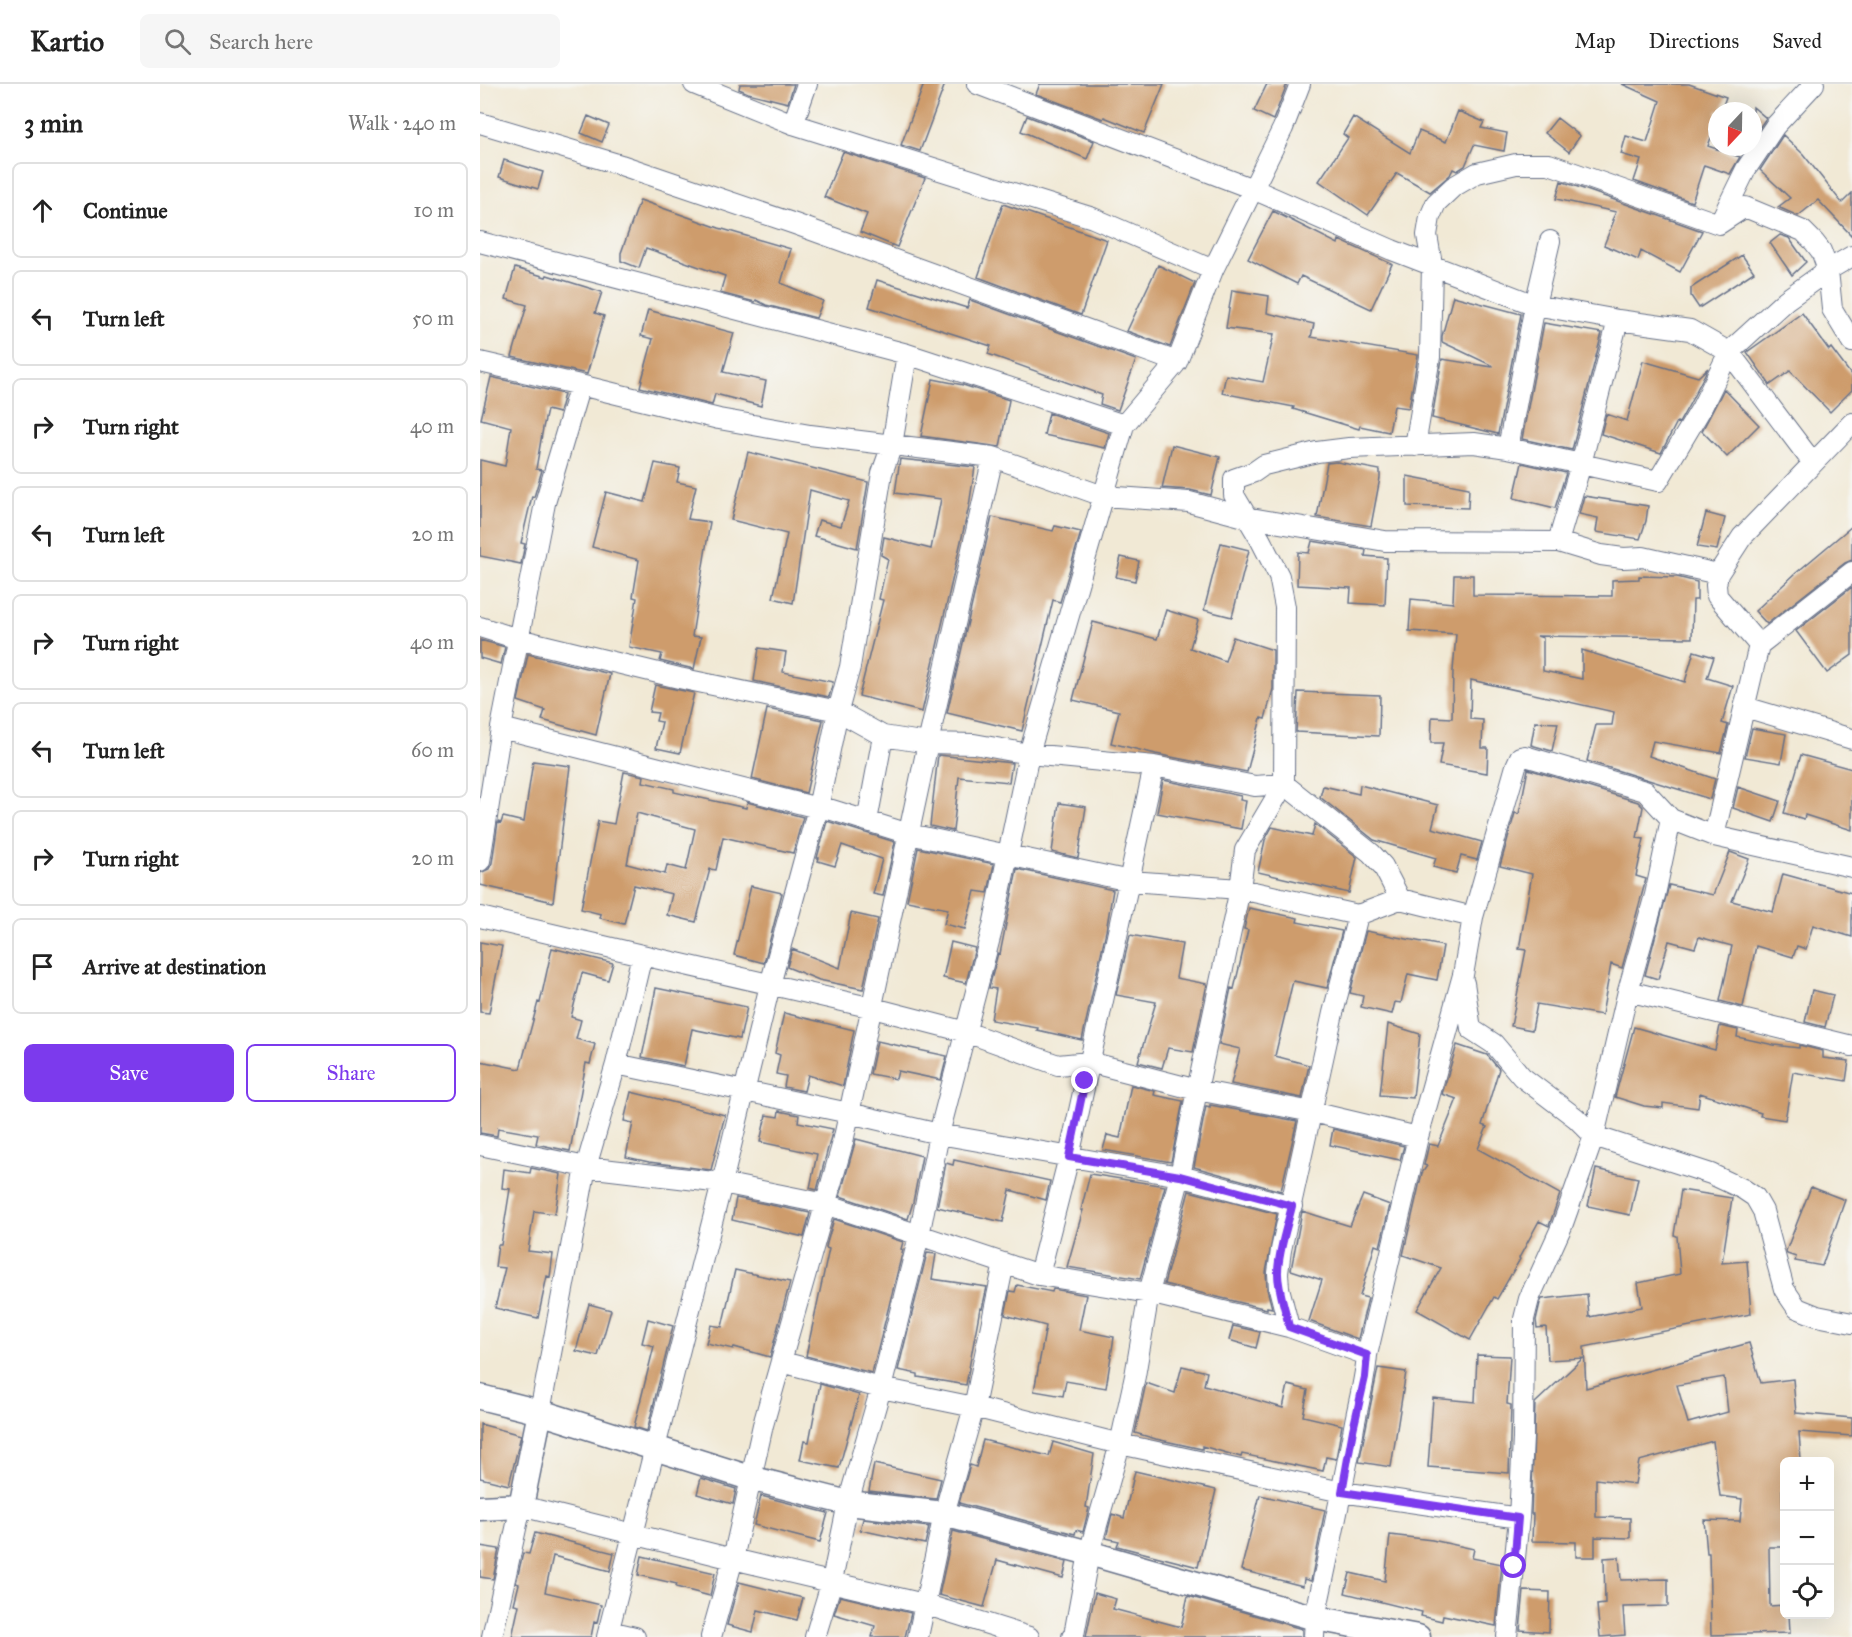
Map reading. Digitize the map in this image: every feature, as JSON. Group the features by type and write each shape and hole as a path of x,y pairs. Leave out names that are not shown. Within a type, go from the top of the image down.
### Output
{"street":[{"path":"694,84 793,124 1094,218 1213,270"},
{"path":"793,124 807,84"},
{"path":"977,84 1253,189 1392,250 1535,305 1690,330 1729,352 1812,463"},
{"path":"815,1637 832,1581 848,1503 881,1388 919,1236 939,1134 993,926 1029,754 1124,426 1177,362 1213,270 1283,128 1300,84"},
{"path":"1719,224 1746,169 1775,126 1814,84"},
{"path":"480,123 621,165 795,224 1177,362"},
{"path":"1415,446 1430,357 1432,264 1428,235 1430,217 1436,203 1453,187 1477,173 1516,164 1549,164 1719,224"},
{"path":"1719,224 1745,207 1803,231 1821,250 1828,270 1832,309 1852,342"},
{"path":"1508,448 1535,305 1550,241"},
{"path":"480,242 907,354 1124,426"},
{"path":"1072,1637 1089,1553 1120,1444 1135,1376 1149,1293 1180,1176 1240,889 1245,850 1284,784 1285,607 1279,576 1234,495 1234,479 1254,472 1264,465 1317,452 1349,448 1474,443 1508,448 1658,481 1701,409 1729,352 1786,300 1852,256"},
{"path":"1558,542 1581,464 1618,320"},
{"path":"635,1637 608,1634 770,985 818,808 838,711 850,667 882,473 892,445 907,354"},
{"path":"480,362 719,419 810,435 993,457 1103,496 1189,502 1245,517 1385,541 1558,542 1600,555 1623,558 1643,557 1718,574"},
{"path":"480,861 501,728 545,503 580,385"},
{"path":"1759,645 1717,596 1718,574 1742,537 1852,423"},
{"path":"711,1637 734,1559 763,1425 826,1204 849,1113 928,743 993,457"},
{"path":"1714,836 1759,645 1852,573"},
{"path":"480,627 518,639 679,678 838,711 883,736 928,743 974,744 1029,754 1154,766 1255,786 1284,784 1371,853 1383,866 1400,899"},
{"path":"1745,707 1852,739"},
{"path":"501,728 832,810 909,834 1130,881 1240,889 1358,915 1400,899 1473,918"},
{"path":"867,821 883,736"},
{"path":"1315,1628 1365,1377 1367,1355 1418,1137 1463,975 1473,918 1520,757 1525,756 1644,791 1671,819 1714,836 1852,867"},
{"path":"1039,1275 1069,1157 1154,766"},
{"path":"1507,1637 1518,1518 1524,1319 1530,1299 1562,1226 1594,1136 1671,819"},
{"path":"1289,1327 1278,1273 1281,1250 1333,1013 1358,915"},
{"path":"480,917 873,1008 966,1032 1058,1065 1089,1062 1197,1090 1312,1112 1418,1137"},
{"path":"492,1637 540,1412 586,1167 616,1064 642,956"},
{"path":"1463,975 1471,1029 1494,1044 1522,1077 1576,1118 1594,1136 1711,1174 1755,1197 1762,1211 1784,1289 1797,1308 1827,1319 1852,1323"},
{"path":"1628,992 1852,1046"},
{"path":"616,1064 939,1134 1180,1176 1292,1206"},
{"path":"480,1144 586,1167 722,1183 826,1204 1039,1275 1149,1293 1289,1327 1367,1355"},
{"path":"918,1637 944,1514 974,1407 1004,1263"},
{"path":"782,1362 881,1388 974,1407 1120,1444 1342,1492 1518,1518"},
{"path":"480,1397 540,1412 750,1478 848,1503 944,1514 1089,1553 1315,1628 1418,1637"},
{"path":"480,1508 521,1506 924,1604 1029,1637"}],"building":[{"path":"740,84 794,84 788,103 748,93 739,89"},
{"path":"924,84 945,84 920,151 901,145"},
{"path":"1040,84 1164,84 1144,133 1036,94"},
{"path":"1267,84 1287,84 1273,120 1254,111"},
{"path":"1622,84 1689,84 1726,97 1724,102 1708,102 1708,156 1740,157 1730,174 1704,165 1692,202 1634,181 1641,160 1621,154 1626,136 1647,142 1660,101"},
{"path":"1458,111 1484,122 1481,128 1507,133 1504,151 1474,145 1465,166 1457,171 1453,169 1450,175 1430,192 1397,173 1368,215 1319,181 1348,138 1343,134 1353,117 1410,153 1419,131 1446,142"},
{"path":"588,116 609,125 602,142 581,133"},
{"path":"1027,116 1094,141 1087,159 1021,131"},
{"path":"1557,118 1580,136 1569,152 1545,133"},
{"path":"1783,135 1803,154 1842,203 1852,193 1852,236 1818,200 1798,216 1778,207 1790,198 1760,170"},
{"path":"843,152 925,178 897,247 860,232 867,214 824,197"},
{"path":"504,160 543,172 538,189 499,177"},
{"path":"1561,181 1702,231 1680,272 1641,251 1638,260 1604,245 1616,212 1556,199"},
{"path":"640,200 719,228 791,249 781,283 823,301 816,318 766,305 756,300 755,302 720,293 725,276 646,248 639,268 621,261 621,253"},
{"path":"1003,204 1107,240 1081,315 978,277"},
{"path":"1273,211 1338,244 1339,240 1392,264 1371,309 1301,276 1297,284 1248,259"},
{"path":"1780,235 1789,238 1806,262 1792,275 1770,243"},
{"path":"1742,255 1754,272 1699,308 1691,296 1691,288"},
{"path":"1158,265 1195,283 1170,347 1127,331"},
{"path":"515,268 602,292 595,313 604,316 587,374 512,357 527,305 506,299"},
{"path":"877,280 967,308 970,300 1136,360 1118,410 1100,404 1102,395 988,354 991,346 869,307"},
{"path":"1232,290 1269,296 1267,313 1314,324 1311,337 1418,355 1409,408 1394,406 1389,432 1360,426 1359,429 1293,409 1294,407 1222,393 1226,375 1263,382 1274,334 1226,328"},
{"path":"1453,296 1521,314 1498,434 1432,418 1442,359 1493,366 1442,342"},
{"path":"648,310 734,333 723,372 766,381 761,406 715,394 712,405 640,387 653,339 641,336"},
{"path":"1802,313 1829,350 1831,348 1852,376 1852,390 1830,412 1790,371 1770,385 1747,352"},
{"path":"1544,323 1602,333 1572,450 1522,439"},
{"path":"1643,361 1698,377 1708,368 1661,453 1601,434 1606,414 1627,421"},
{"path":"491,377 564,394 559,413 547,410 536,469 542,470 534,497 532,496 521,543 525,544 521,564 480,556 480,460 505,466 511,427 481,419"},
{"path":"933,379 963,385 1009,400 1000,447 921,436"},
{"path":"1724,389 1759,425 1727,457 1702,431"},
{"path":"1049,413 1109,433 1105,448 1044,435"},
{"path":"1172,445 1220,457 1211,495 1190,490 1162,488"},
{"path":"748,452 868,482 857,548 814,536 819,520 841,526 849,501 810,490 793,603 773,598 787,534 731,520"},
{"path":"900,459 975,467 969,506 922,712 859,696 883,600 879,599 888,559 881,555 884,537 931,549 941,499 895,493"},
{"path":"1337,462 1380,470 1371,526 1317,517 1327,463"},
{"path":"655,463 680,468 677,482 696,486 688,519 710,522 692,636 701,637 694,669 660,661 662,654 629,647 637,598 633,597 639,560 592,547 606,492 645,502"},
{"path":"1522,463 1566,473 1555,508 1514,498"},
{"path":"1407,476 1469,488 1468,508 1407,506"},
{"path":"1584,496 1648,506 1640,539 1596,532 1598,518 1579,514"},
{"path":"1706,513 1725,518 1717,550 1697,547"},
{"path":"992,517 1053,531 1055,526 1081,532 1060,602 1053,600 1022,731 947,713"},
{"path":"1852,526 1852,560 1845,563 1767,624 1755,611"},
{"path":"1312,541 1366,550 1365,556 1387,558 1385,605 1350,603 1351,588 1297,585 1298,552 1309,553"},
{"path":"1221,543 1249,550 1232,617 1204,610"},
{"path":"1121,557 1139,561 1135,581 1116,577"},
{"path":"1454,575 1473,575 1473,595 1612,596 1612,580 1639,579 1639,576 1677,577 1697,582 1697,600 1693,600 1692,638 1537,636 1543,638 1543,671 1582,679 1582,650 1685,682 1694,651 1714,657 1707,678 1733,686 1722,723 1728,725 1721,753 1653,741 1649,756 1715,779 1710,799 1587,761 1596,725 1612,725 1614,712 1471,680 1470,719 1483,720 1482,748 1488,748 1487,773 1439,765 1443,743 1431,743 1432,717 1452,718 1456,634 1409,631 1411,599 1453,603"},
{"path":"1852,587 1852,655 1827,673 1796,631"},
{"path":"1166,610 1198,620 1190,648 1225,661 1233,637 1273,650 1273,689 1265,719 1261,718 1247,772 1111,743 1119,711 1073,700 1093,622 1157,639"},
{"path":"480,640 505,647 501,664 480,658"},
{"path":"759,648 786,652 783,672 833,682 829,697 754,681"},
{"path":"528,654 610,674 596,735 542,720 545,710 518,701"},
{"path":"655,685 694,693 680,753 656,748 662,722 656,721 658,713 649,712"},
{"path":"1298,692 1380,695 1379,736 1296,732"},
{"path":"767,709 823,720 806,793 752,779"},
{"path":"1535,722 1558,723 1552,751 1531,745"},
{"path":"1752,728 1786,734 1781,763 1745,757"},
{"path":"938,755 1012,763 1009,782 959,777 953,831 930,826"},
{"path":"1801,755 1852,769 1852,830 1805,815 1804,819 1784,813"},
{"path":"533,761 570,766 553,902 480,885 480,873 489,869 492,863 498,822 501,823 503,817 524,822"},
{"path":"1528,769 1638,802 1643,807 1637,838 1644,839 1636,876 1646,879 1622,968 1611,964 1602,1015 1537,1004 1532,1030 1511,1026 1526,950 1519,949 1532,874 1500,866 1515,813 1519,814"},
{"path":"624,772 644,776 643,782 674,789 674,792 746,808 747,802 803,817 793,853 723,837 716,870 710,869 696,922 667,915 672,894 634,885 624,924 600,918 601,914 581,909 598,821 614,824","holes":["637,813 695,829 686,870 667,865 665,874 627,864"]},
{"path":"1163,780 1241,796 1240,800 1246,801 1241,829 1157,813"},
{"path":"1360,785 1438,805 1432,828 1482,842 1477,860 1461,856 1456,873 1433,867 1436,858 1374,840 1320,797 1323,786 1359,794"},
{"path":"1738,787 1780,801 1773,822 1733,808"},
{"path":"1059,803 1086,807 1078,858 1052,852"},
{"path":"827,821 895,842 883,896 873,894 882,859 842,845 835,866 818,861"},
{"path":"1315,824 1357,857 1349,893 1258,872 1265,840 1272,827 1312,836"},
{"path":"918,848 994,864 988,893 975,891 965,929 944,924 948,909 907,901"},
{"path":"1730,852 1749,859 1732,901 1773,912 1783,874 1852,893 1852,937 1813,925 1806,949 1797,946 1793,957 1756,946 1743,1007 1720,1001 1732,946 1699,937 1695,948 1669,941 1658,979 1645,975 1669,885 1713,895"},
{"path":"1017,869 1113,890 1082,1040 1037,1030 1038,1028 991,1020 996,989 989,988 998,953 1000,954"},
{"path":"751,886 782,893 764,963 734,955"},
{"path":"1249,908 1298,918 1297,922 1342,931 1327,988 1293,981 1275,1056 1309,1065 1302,1098 1231,1084 1240,1049 1219,1044 1231,988 1234,989 1248,930 1244,929"},
{"path":"851,913 878,919 863,989 819,980 787,967 792,949 840,968"},
{"path":"1366,931 1443,946 1437,980 1408,974 1401,1003 1395,1002 1392,1014 1361,1007 1363,996 1350,993"},
{"path":"1130,935 1182,944 1176,978 1207,984 1193,1052 1168,1048 1162,1068 1138,1062 1156,1002 1116,995"},
{"path":"480,942 502,946 489,1013 480,1012"},
{"path":"951,942 975,948 966,983 943,978"},
{"path":"552,948 613,963 608,980 582,973 571,1017 581,1020 576,1039 595,1044 590,1064 586,1063 570,1151 536,1144 538,1135 498,1128 497,1136 480,1133 480,1061 520,1069 538,1002 540,1003"},
{"path":"656,988 747,1007 740,1039 692,1029 684,1066 642,1057"},
{"path":"1812,990 1833,995 1825,1027 1805,1022"},
{"path":"784,1013 854,1030 843,1086 808,1075 804,1091 784,1087 786,1076 776,1074 780,1055 775,1053"},
{"path":"1388,1024 1420,1034 1413,1098 1380,1095"},
{"path":"1720,1026 1738,1030 1737,1037 1774,1045 1799,1048 1799,1045 1823,1051 1823,1058 1849,1061 1846,1081 1793,1072 1785,1120 1760,1116 1761,1113 1700,1093 1698,1108 1663,1103 1663,1108 1644,1106 1615,1097 1634,1027 1715,1050"},
{"path":"877,1041 947,1056 941,1080 898,1071 896,1079 870,1074"},
{"path":"1457,1045 1487,1055 1499,1069 1482,1125 1487,1127 1478,1149 1560,1194 1549,1226 1539,1221 1497,1299 1494,1297 1470,1340 1417,1310 1441,1268 1403,1255 1422,1173 1427,1166 1424,1165 1429,1144 1438,1146 1457,1099 1442,1094"},
{"path":"1131,1085 1155,1091 1154,1095 1183,1101 1171,1162 1103,1150 1107,1135 1120,1138"},
{"path":"631,1092 725,1115 711,1170 626,1157 633,1123 624,1121"},
{"path":"1210,1105 1297,1121 1281,1191 1194,1167 1206,1106 1210,1107"},
{"path":"779,1111 799,1115 798,1122 833,1129 817,1190 810,1188 817,1154 760,1142 766,1115 778,1117"},
{"path":"1333,1129 1404,1146 1400,1160 1330,1145"},
{"path":"856,1139 922,1156 908,1219 840,1196"},
{"path":"954,1160 1050,1181 1046,1200 1010,1190 1003,1222 937,1207 946,1163 953,1165"},
{"path":"531,1168 561,1174 555,1214 534,1211 528,1251 553,1254 550,1277 547,1276 538,1318 495,1308 505,1268 495,1267 510,1189 502,1188 504,1169 530,1173"},
{"path":"1596,1169 1638,1178 1630,1215 1588,1206"},
{"path":"1090,1174 1165,1186 1140,1279 1067,1267 1083,1210 1081,1210"},
{"path":"1811,1187 1845,1200 1822,1266 1795,1261 1796,1257 1787,1254 1786,1251"},
{"path":"1681,1190 1732,1198 1722,1263 1747,1261 1751,1314 1584,1347 1586,1388 1749,1343 1761,1383 1793,1379 1796,1413 1852,1418 1852,1436 1799,1432 1801,1457 1780,1457 1780,1547 1769,1547 1770,1606 1780,1605 1780,1619 1789,1619 1790,1633 1711,1635 1709,1553 1707,1553 1704,1520 1740,1521 1742,1499 1720,1496 1713,1441 1639,1461 1635,1484 1596,1479 1596,1517 1630,1518 1630,1538 1595,1537 1595,1557 1576,1557 1576,1542 1532,1541 1535,1403 1583,1358 1548,1360 1546,1327 1537,1328 1536,1320 1540,1303 1542,1299 1587,1294 1589,1317 1642,1307 1638,1283 1680,1274 1677,1236 1674,1235","holes":["1724,1377 1728,1412 1688,1423 1677,1385"]},
{"path":"1189,1191 1277,1214 1266,1272 1267,1289 1272,1308 1267,1307 1267,1309 1164,1284"},
{"path":"1363,1195 1390,1205 1380,1247 1375,1245 1360,1296 1368,1298 1358,1339 1309,1321 1322,1280 1291,1270 1302,1211 1350,1226"},
{"path":"736,1198 810,1213 804,1237 732,1220"},
{"path":"834,1219 903,1242 901,1249 903,1250 872,1373 806,1356 829,1249 826,1248 827,1243"},
{"path":"927,1253 936,1254 932,1279 987,1287 982,1309 980,1308 966,1385 918,1377 918,1374 898,1370"},
{"path":"735,1270 790,1282 770,1357 734,1347 733,1349 706,1343 711,1325 722,1327"},
{"path":"1017,1285 1052,1292 1053,1289 1086,1295 1079,1330 1114,1337 1106,1388 1066,1381 1063,1396 1034,1391 1046,1326 1005,1315 1010,1291 1015,1292"},
{"path":"589,1304 611,1310 598,1356 576,1351"},
{"path":"648,1319 673,1326 647,1431 634,1427 654,1346 642,1343"},
{"path":"1233,1326 1260,1332 1256,1348 1229,1340"},
{"path":"1477,1355 1510,1356 1507,1404 1511,1405 1509,1473 1428,1467 1433,1398 1475,1402"},
{"path":"1182,1366 1207,1372 1204,1385 1283,1408 1288,1385 1308,1390 1303,1416 1342,1425 1336,1459 1326,1457 1323,1471 1242,1454 1241,1457 1202,1446 1202,1449 1135,1433 1146,1383 1175,1393"},
{"path":"1378,1368 1406,1372 1391,1467 1359,1462"},
{"path":"820,1384 859,1395 839,1468 800,1460 804,1441 809,1442"},
{"path":"480,1424 521,1435 509,1485 480,1478"},
{"path":"983,1440 1049,1456 1053,1442 1094,1454 1086,1507 1089,1508 1083,1532 1076,1530 1075,1534 959,1503 970,1465 976,1467"},
{"path":"874,1464 941,1479 936,1499 869,1491"},
{"path":"1135,1471 1216,1490 1198,1567 1117,1546 1119,1541 1106,1538 1112,1514 1124,1518"},
{"path":"701,1478 736,1489 733,1504 697,1494"},
{"path":"1260,1495 1325,1510 1311,1581 1304,1579 1303,1586 1241,1570"},
{"path":"761,1496 828,1513 820,1542 754,1525"},
{"path":"863,1519 929,1527 925,1544 860,1530"},
{"path":"953,1531 1067,1562 1063,1578 997,1560 984,1607 939,1595"},
{"path":"535,1533 614,1553 610,1571 553,1556 545,1592 601,1605 591,1637 512,1637 519,1605 514,1604 519,1584 516,1583 523,1553 529,1554"},
{"path":"1390,1535 1432,1540 1474,1549 1472,1558 1502,1564 1496,1626 1443,1615 1442,1621 1421,1616 1422,1612 1345,1593 1350,1573 1385,1581"},
{"path":"480,1546 499,1549 493,1579 480,1577"},
{"path":"642,1556 715,1573 710,1596 676,1587 677,1584 638,1575"},
{"path":"1619,1557 1621,1580 1668,1579 1668,1606 1623,1607 1625,1635 1600,1637 1597,1605 1605,1604 1604,1558"},
{"path":"739,1582 803,1598 797,1620 758,1610 753,1632 727,1625"},
{"path":"1524,1591 1550,1592 1549,1632 1520,1630"},
{"path":"1095,1593 1116,1599 1113,1609 1181,1627 1188,1596 1302,1629 1302,1637 1086,1637"},
{"path":"840,1596 911,1613 905,1637 872,1637 875,1626 834,1614"}],"route":[{"path":"1085,1081 1069,1157 1180,1176 1292,1206 1278,1273 1289,1327 1367,1355 1365,1377 1342,1492 1518,1518 1514,1566"}]}
